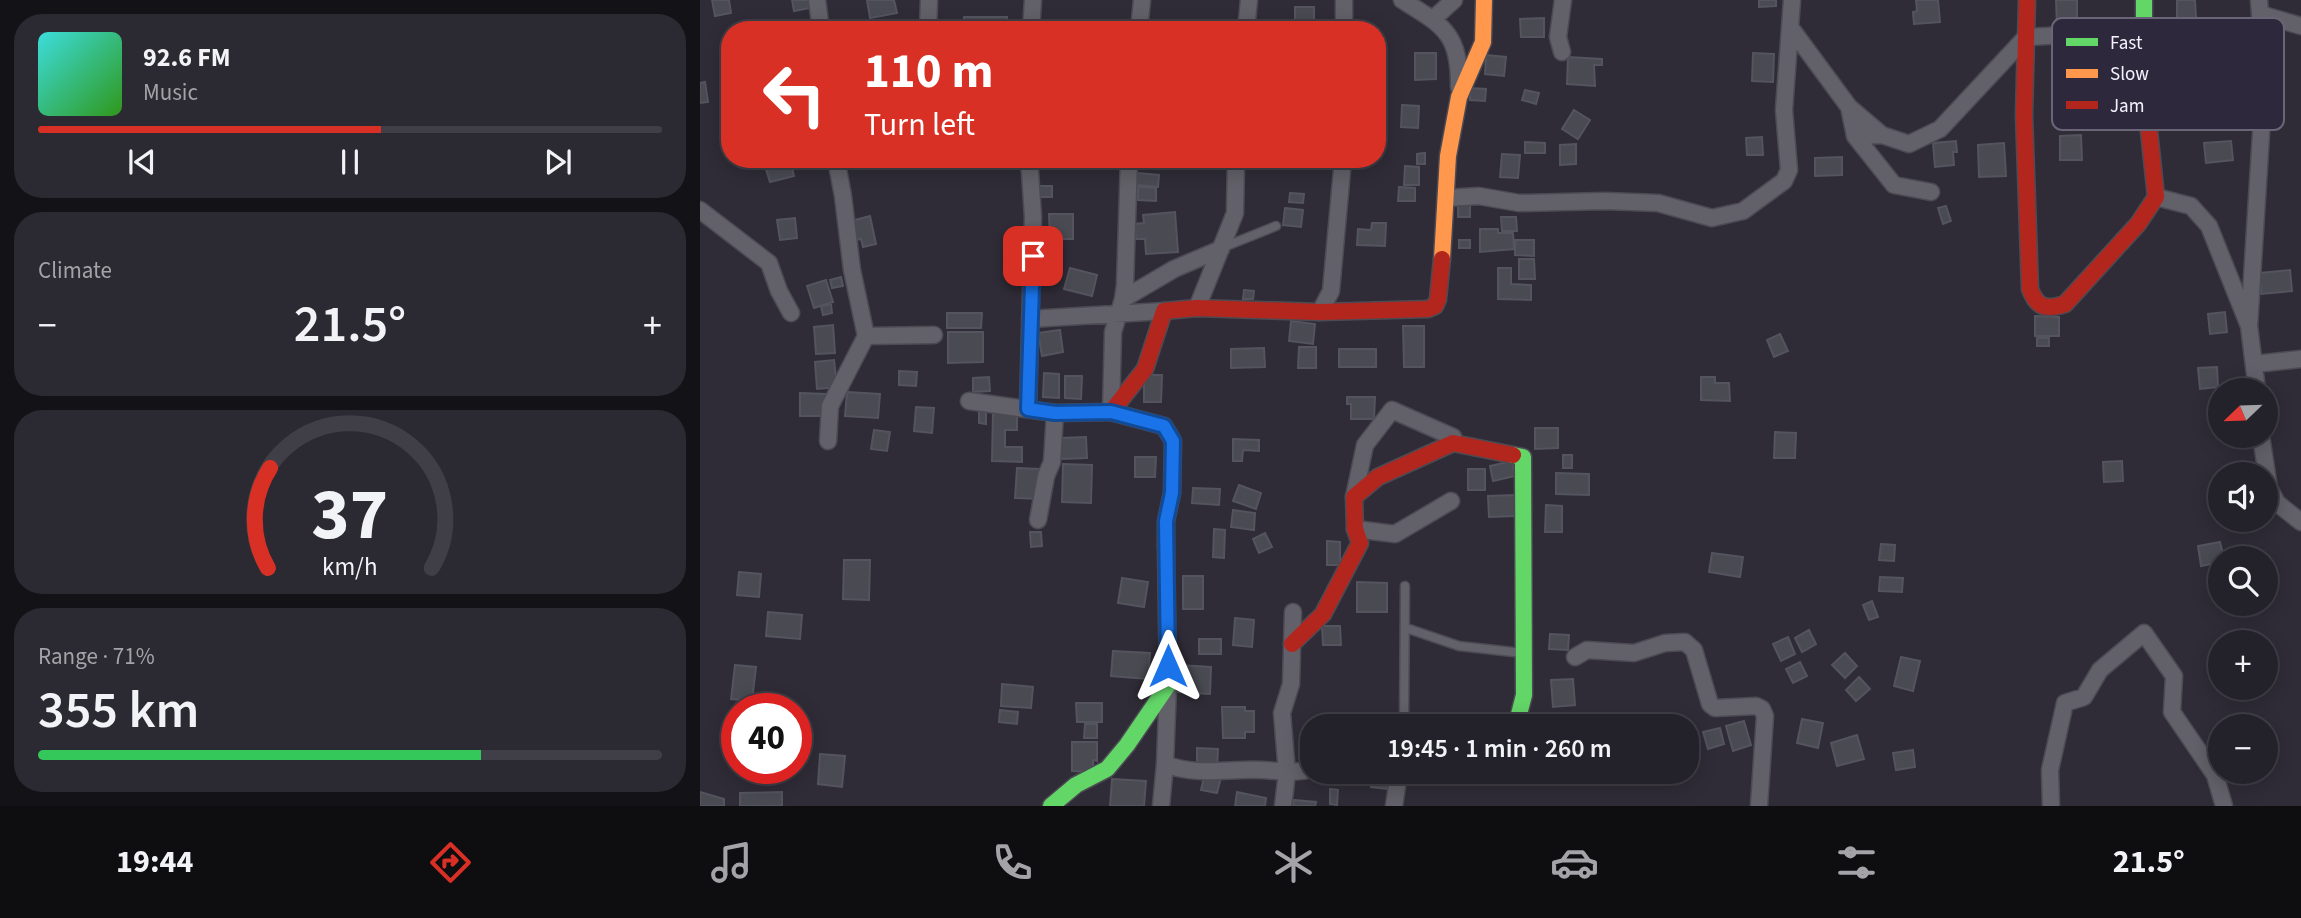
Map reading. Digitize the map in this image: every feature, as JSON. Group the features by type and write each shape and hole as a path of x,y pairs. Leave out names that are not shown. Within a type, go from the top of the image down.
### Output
{"street":[{"path":"817,0 820,21"},
{"path":"928,21 929,0"},
{"path":"1032,21 1033,0"},
{"path":"1140,21 1142,0"},
{"path":"1247,21 1249,0"},
{"path":"1344,0 1344,21"},
{"path":"1030,318 1120,306 1164,311 1197,307 1320,312 1428,309 1435,306 1441,275 1448,156 1459,97 1460,71 1457,51 1449,35 1433,19 1402,0"},
{"path":"1433,19 1454,0"},
{"path":"1459,97 1483,42 1484,0"},
{"path":"1562,52 1558,37 1563,0"},
{"path":"1446,198 1479,196 1519,203 1658,203 1712,218 1743,211 1784,181 1788,170 1784,110 1791,0"},
{"path":"2027,0 2024,128 2030,289 2035,303 2041,308 2065,304 2138,224 2156,197 2149,130"},
{"path":"2143,18 2144,0"},
{"path":"2260,7 2284,18"},
{"path":"2284,18 2301,26"},
{"path":"1790,27 1849,107 1882,135"},
{"path":"1855,136 1882,135 1909,144 1940,129 2026,37 2052,36"},
{"path":"1849,107 1855,136 1894,185 1931,192"},
{"path":"2256,378 2249,326 2261,130"},
{"path":"828,441 830,406 866,336 852,270 844,196 838,168"},
{"path":"1028,409 1033,217 1029,168"},
{"path":"1111,412 1111,353 1120,306 1128,168"},
{"path":"1197,307 1236,213 1236,168"},
{"path":"1320,312 1331,291 1342,168"},
{"path":"2156,197 2191,206 2209,226 2249,326"},
{"path":"700,210 769,263 779,291 791,313"},
{"path":"1120,306 1174,270 1221,248"},
{"path":"1111,412 1145,369 1164,311"},
{"path":"866,336 934,335"},
{"path":"2255,364 2301,359"},
{"path":"969,401 1055,413 1111,412 1164,426 1173,441 1172,493 1166,521 1168,685 1161,806"},
{"path":"1292,644 1323,614 1360,543 1355,529 1354,497 1365,445 1392,410 1453,438 1453,443"},
{"path":"1038,520 1046,476 1052,462 1055,413"},
{"path":"1354,497 1378,477 1453,443 1522,457 1524,695 1519,714"},
{"path":"2263,448 2269,488 2277,503 2301,522"},
{"path":"1355,529 1395,534 1451,501"},
{"path":"1283,806 1287,773 1282,713 1291,684 1293,612"},
{"path":"2051,806 2050,770 2065,703 2084,697 2100,670 2144,633 2174,676 2172,712 2215,775 2224,806"},
{"path":"1575,657 1587,650 1633,653 1665,643 1685,642 1694,650 1710,704 1715,708 1756,706 1762,709 1765,716 1759,806"},
{"path":"1051,806 1076,785 1107,769 1168,685"},
{"path":"1165,764 1182,770 1211,772 1262,769 1287,773 1300,771"},
{"path":"1394,806 1397,784"}],"lane":[{"path":"1221,248 1276,226"},
{"path":"1404,714 1405,586"},
{"path":"1406,628 1459,646 1524,653"}],"building":[{"path":"712,0 729,0 731,13 715,16"},
{"path":"792,0 809,0 810,8 794,11"},
{"path":"867,0 894,0 897,13 870,18"},
{"path":"1759,0 1776,0 1776,6 1759,7"},
{"path":"1916,0 1938,0 1940,22 1914,24"},
{"path":"2056,0 2077,0 2077,18 2057,18"},
{"path":"2177,0 2195,0 2196,18 2177,18"},
{"path":"1295,7 1314,7 1314,21 1295,21"},
{"path":"964,17 1007,17 1007,21 964,21"},
{"path":"1544,18 1544,37 1521,37 1520,19"},
{"path":"1415,53 1436,53 1436,79 1415,80"},
{"path":"1753,53 1774,54 1773,82 1752,81"},
{"path":"1486,55 1506,57 1504,76 1485,74"},
{"path":"1568,57 1602,59 1602,65 1594,65 1595,86 1567,84"},
{"path":"705,82 708,102 700,103 700,83"},
{"path":"1470,88 1486,89 1485,101 1470,100"},
{"path":"1525,90 1539,93 1536,104 1522,100"},
{"path":"1402,105 1419,106 1418,128 1401,127"},
{"path":"1574,110 1590,120 1578,139 1562,129"},
{"path":"2081,135 2082,160 2060,160 2060,136"},
{"path":"1762,137 1763,155 1747,155 1746,138"},
{"path":"1956,141 1954,165 1935,167 1933,143"},
{"path":"2231,141 2233,160 2206,163 2204,143"},
{"path":"1525,142 1545,143 1545,153 1525,153"},
{"path":"2004,143 2006,176 1979,177 1978,145"},
{"path":"1576,144 1576,164 1560,165 1560,145"},
{"path":"1425,153 1425,164 1417,164 1417,154"},
{"path":"1502,154 1520,155 1518,178 1500,177"},
{"path":"1842,157 1842,175 1815,176 1815,158"},
{"path":"1405,166 1419,167 1419,185 1404,185"},
{"path":"766,168 792,168 794,176 770,182"},
{"path":"1137,173 1159,175 1158,187 1136,185"},
{"path":"1034,186 1052,186 1052,197 1034,197"},
{"path":"1138,187 1156,188 1156,201 1138,200"},
{"path":"1399,187 1415,188 1415,201 1398,201"},
{"path":"1290,193 1304,194 1303,203 1289,202"},
{"path":"1458,202 1470,202 1470,217 1458,217"},
{"path":"1946,206 1951,221 1943,224 1938,208"},
{"path":"1285,208 1303,210 1301,227 1283,225"},
{"path":"1175,212 1178,252 1146,254 1145,239 1136,239 1135,224 1144,223 1143,215"},
{"path":"1049,214 1073,214 1073,239 1050,239"},
{"path":"870,216 876,244 863,247 861,239 856,240 851,221"},
{"path":"1501,217 1516,217 1517,231 1502,231"},
{"path":"795,218 797,238 780,240 777,220"},
{"path":"1372,223 1386,223 1385,246 1357,245 1358,229 1371,230"},
{"path":"1480,229 1498,229 1498,233 1513,233 1514,249 1480,252"},
{"path":"1459,240 1470,240 1470,248 1459,248"},
{"path":"1515,240 1534,240 1534,256 1515,255"},
{"path":"1519,259 1534,259 1535,279 1519,279"},
{"path":"1070,268 1097,275 1092,296 1064,289"},
{"path":"1498,268 1511,268 1511,284 1531,285 1531,300 1498,299"},
{"path":"2290,270 2292,291 2261,294 2260,273"},
{"path":"841,277 843,286 832,288 830,280"},
{"path":"826,280 833,302 814,308 807,286"},
{"path":"1244,290 1254,291 1253,299 1243,299"},
{"path":"831,304 832,313 823,315 821,306"},
{"path":"2225,312 2227,332 2210,334 2208,314"},
{"path":"947,313 982,313 981,328 947,328"},
{"path":"2035,316 2059,317 2059,336 2035,336"},
{"path":"1291,321 1315,324 1313,344 1289,341"},
{"path":"833,325 835,353 816,354 814,327"},
{"path":"1403,326 1424,326 1424,367 1404,367"},
{"path":"1060,330 1063,352 1042,356 1038,333"},
{"path":"948,332 983,332 983,362 948,363"},
{"path":"1780,334 1788,351 1774,357 1767,340"},
{"path":"2037,338 2049,338 2049,346 2037,346"},
{"path":"1299,347 1316,347 1316,368 1298,368"},
{"path":"1264,348 1265,367 1231,368 1231,349"},
{"path":"1339,349 1376,349 1376,367 1339,367"},
{"path":"834,360 837,387 817,389 815,362"},
{"path":"2217,367 2218,378 2208,378 2208,388 2200,389 2198,368"},
{"path":"899,371 917,372 916,386 899,385"},
{"path":"1044,373 1059,374 1059,398 1043,397"},
{"path":"1144,375 1162,375 1161,402 1144,402"},
{"path":"1065,376 1082,376 1081,399 1065,398"},
{"path":"989,377 990,391 973,392 973,378"},
{"path":"1701,377 1715,377 1715,383 1729,383 1730,401 1701,400"},
{"path":"847,392 880,394 878,418 845,416"},
{"path":"800,393 826,394 826,416 800,416"},
{"path":"1347,397 1375,397 1374,419 1351,419 1351,404 1347,404"},
{"path":"916,407 934,408 932,433 914,431"},
{"path":"979,410 986,410 986,424 979,423"},
{"path":"993,411 1017,411 1017,430 1005,430 1005,447 1022,447 1022,462 992,461"},
{"path":"1535,428 1558,428 1558,448 1535,449"},
{"path":"874,430 890,432 887,451 871,449"},
{"path":"1775,432 1796,433 1795,458 1774,458"},
{"path":"1086,437 1087,458 1061,459 1060,438"},
{"path":"1233,439 1259,440 1259,451 1243,450 1242,461 1233,461"},
{"path":"1563,455 1572,455 1572,468 1563,468"},
{"path":"1135,457 1156,457 1155,477 1135,477"},
{"path":"1512,461 1515,476 1493,481 1490,466"},
{"path":"2122,461 2123,481 2104,482 2103,462"},
{"path":"1063,464 1092,465 1091,503 1062,502"},
{"path":"1017,468 1040,469 1039,499 1015,498"},
{"path":"1468,469 1485,469 1485,490 1468,490"},
{"path":"1556,473 1589,474 1589,495 1556,494"},
{"path":"1239,485 1261,493 1256,509 1233,501"},
{"path":"1193,488 1220,489 1219,505 1192,503"},
{"path":"1515,495 1516,516 1489,517 1488,496"},
{"path":"1546,505 1562,506 1562,532 1545,532"},
{"path":"1233,510 1255,513 1254,530 1231,527"},
{"path":"1214,529 1225,530 1224,558 1213,557"},
{"path":"1030,532 1041,532 1042,546 1031,547"},
{"path":"1265,533 1272,547 1259,553 1253,539"},
{"path":"1327,541 1340,542 1340,565 1327,565"},
{"path":"2220,542 2221,546 2208,546 2208,565 2201,566 2198,546"},
{"path":"1881,544 1895,545 1894,561 1879,560"},
{"path":"1712,553 1743,557 1740,577 1709,572"},
{"path":"844,560 870,560 869,600 843,599"},
{"path":"739,572 761,574 759,597 737,595"},
{"path":"1183,576 1203,576 1203,609 1183,609"},
{"path":"1880,577 1903,578 1902,592 1879,591"},
{"path":"1122,578 1148,582 1144,607 1118,603"},
{"path":"1357,582 1387,583 1387,612 1357,612"},
{"path":"1872,601 1878,617 1869,620 1863,605"},
{"path":"768,612 802,615 800,639 766,636"},
{"path":"1235,618 1254,620 1252,647 1233,645"},
{"path":"1322,626 1340,626 1341,645 1323,645"},
{"path":"1809,630 1816,644 1802,652 1795,638"},
{"path":"1550,634 1569,635 1568,650 1549,649"},
{"path":"1788,637 1795,654 1781,661 1773,644"},
{"path":"1199,639 1221,639 1221,654 1199,654"},
{"path":"1113,651 1150,653 1148,679 1111,676"},
{"path":"1845,653 1857,666 1845,678 1832,665"},
{"path":"1901,657 1920,661 1913,691 1894,686"},
{"path":"1800,662 1807,676 1793,683 1786,669"},
{"path":"735,665 756,667 753,693 732,693"},
{"path":"1178,665 1211,667 1210,694 1177,692"},
{"path":"1859,677 1870,689 1856,701 1846,690"},
{"path":"1573,679 1575,705 1553,707 1551,680"},
{"path":"1002,684 1033,687 1031,708 1001,706"},
{"path":"1076,703 1102,703 1102,722 1077,722"},
{"path":"1222,707 1245,707 1245,711 1254,711 1254,732 1245,732 1245,738 1223,738"},
{"path":"1000,710 1018,712 1017,724 999,722"},
{"path":"1802,719 1823,723 1818,748 1797,743"},
{"path":"1744,721 1751,745 1733,751 1726,726"},
{"path":"1085,724 1097,724 1097,738 1084,738"},
{"path":"1720,728 1724,744 1708,749 1703,732"},
{"path":"1857,735 1864,759 1837,766 1831,743"},
{"path":"1072,742 1097,742 1097,761 1093,760 1093,772 1072,771"},
{"path":"1197,748 1218,749 1217,769 1197,768"},
{"path":"1913,750 1915,767 1896,770 1893,753"},
{"path":"820,754 845,756 842,787 818,784"},
{"path":"1205,773 1221,777 1217,793 1201,790"},
{"path":"1112,779 1146,781 1144,806 1110,806"},
{"path":"1371,784 1388,784 1387,789 1371,787"},
{"path":"1330,789 1338,790 1337,805 1330,804"},
{"path":"700,792 724,799 724,806 700,806"},
{"path":"782,792 782,806 740,806 740,793"},
{"path":"1237,792 1266,798 1265,806 1235,806"},
{"path":"1294,800 1316,802 1315,806 1293,806"}],"traffic: fast":[{"path":"2144,0 2144,18"},
{"path":"1513,455 1523,457 1524,695 1519,714"},
{"path":"1051,806 1076,785 1107,769 1168,685 1166,545"}],"traffic: slow":[{"path":"1442,259 1448,156 1459,97 1483,42 1484,0"}],"traffic: jam":[{"path":"2027,0 2024,115 2030,289 2039,304 2047,307 2065,304 2138,224 2156,197 2149,130"},
{"path":"1166,545 1166,521 1172,493 1173,441 1164,426 1111,412 1145,369 1164,311 1197,308 1320,312 1428,309 1435,306 1438,299 1442,259"},
{"path":"1292,644 1323,614 1360,543 1355,529 1354,497 1378,477 1453,443 1513,455"}],"route":[{"path":"1033,256 1028,409 1055,413 1111,412 1164,426 1173,441 1172,493 1166,521 1168,666"}]}
